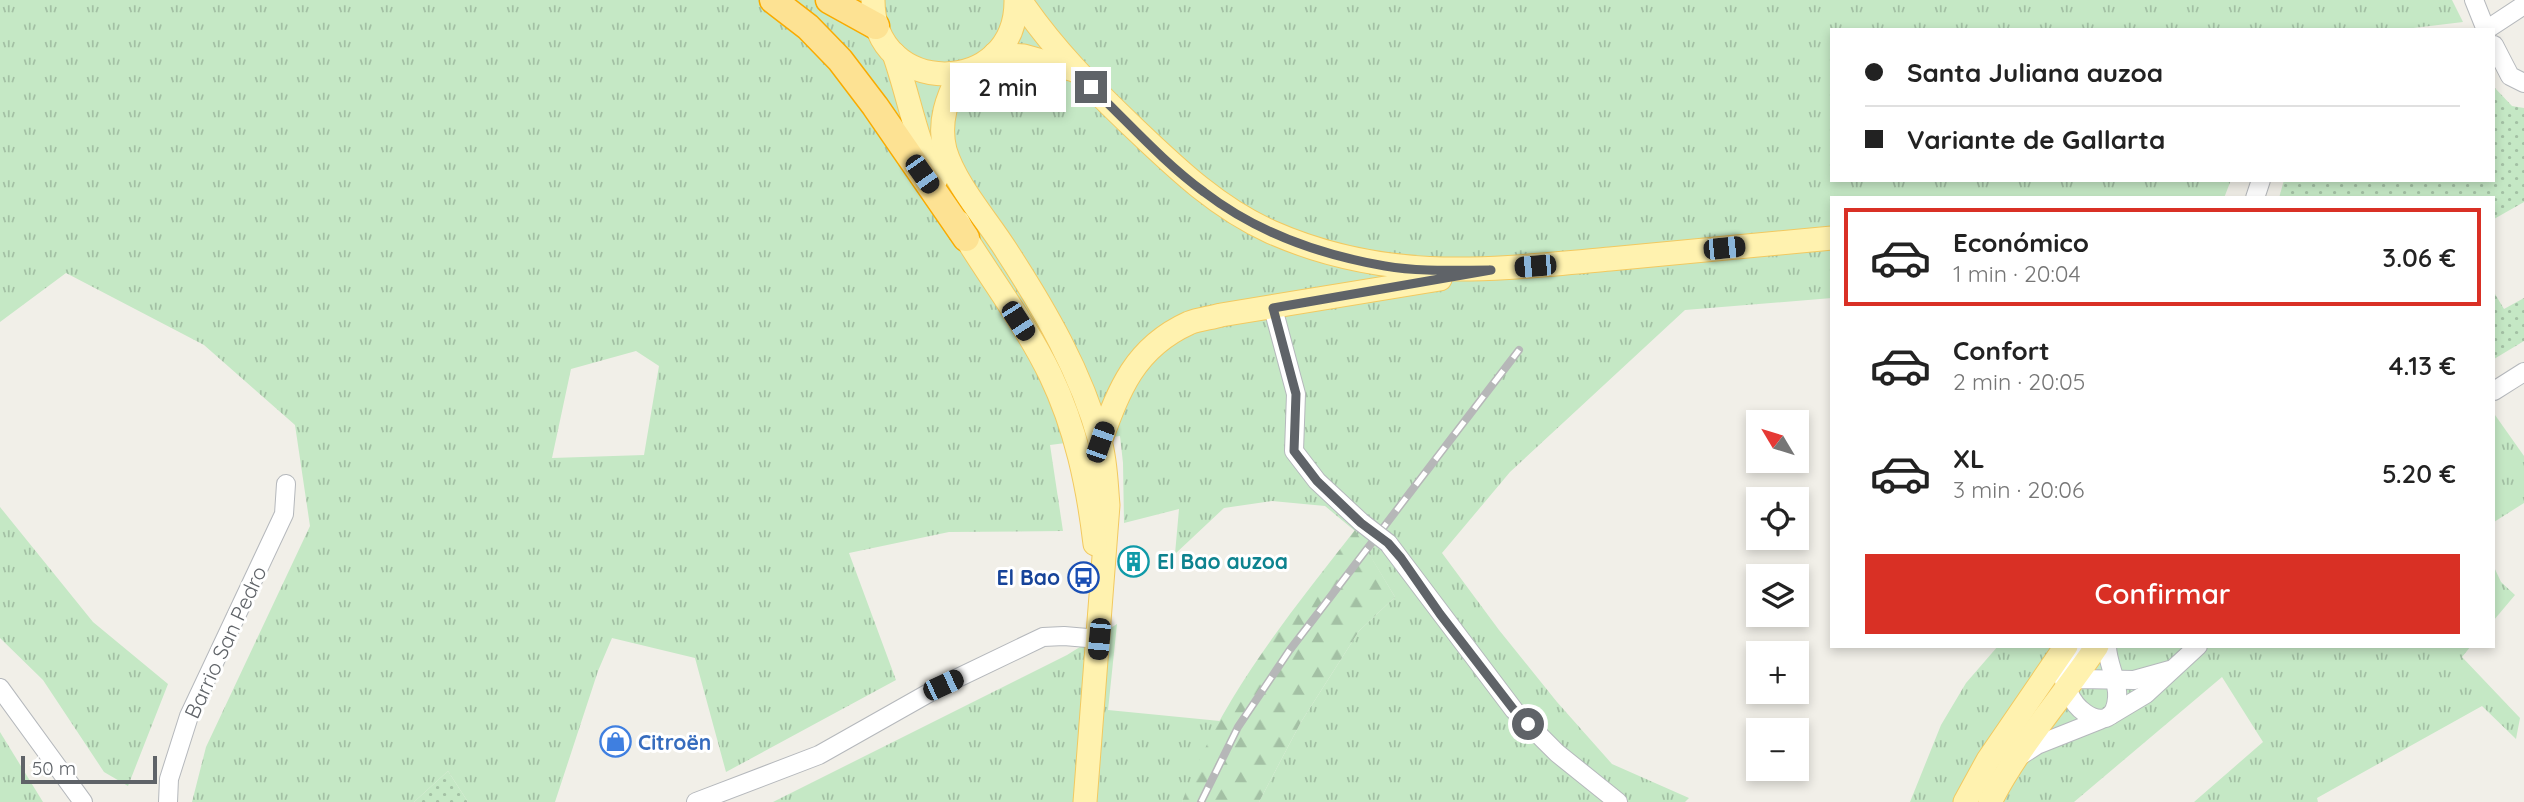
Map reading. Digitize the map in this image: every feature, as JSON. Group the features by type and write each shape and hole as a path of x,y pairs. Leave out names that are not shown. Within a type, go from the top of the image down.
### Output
{"highway":[{"path":"772,0 808,27 840,60 966,238"},
{"path":"829,0 875,13"}],"main road":[{"path":"875,13 884,41 894,54 908,65 942,75 960,73 985,62 995,54 1012,26 1018,0"},
{"path":"1018,0 1074,70 1205,193 1269,230 1336,255 1386,266 1429,270 1491,270"},
{"path":"894,54 908,93 915,131 923,154 966,238 1050,374 1070,421 1088,492 1101,592"},
{"path":"995,54 1024,56 1074,70"},
{"path":"960,73 943,116 942,132 946,151 971,198 1040,302 1076,372 1100,442 1108,505 1086,802"},
{"path":"1100,442 1115,400 1134,365 1162,340 1190,323 1221,315 1491,270 1830,238"},
{"path":"1965,802 1988,760 2065,648"},
{"path":"1990,802 2017,757 2096,648"}],"street":[{"path":"2474,0 2485,28"},
{"path":"2489,28 2524,5"},
{"path":"2495,47 2510,76 2524,83"},
{"path":"1273,308 1296,394 1294,451 1317,481 1361,523 1388,543 1514,710 1557,753 1618,802"},
{"path":"2495,390 2524,372"},
{"name":"Barrio San Pedro","path":"168,802 169,779 189,716 284,514 286,484"},
{"path":"696,802 819,755 943,685 1043,637 1099,639"},
{"path":"2079,648 2067,665 2077,708 2086,716 2105,717 2116,706 2118,695 2108,663 2107,648"},
{"path":"2017,757 2037,745 2105,717 2146,694 2196,648"},
{"path":"2028,701 2070,683 2147,678 2170,670"},
{"path":"0,688 83,802"}],"green space":[{"path":"0,0 2452,0 2463,22 2414,28 1830,28 1830,182 2230,182 2225,196 1830,196 1830,298 1685,310 1510,472 1442,553 1557,702 1612,764 1689,798 1685,802 1259,802 1301,722 1359,631 1395,597 1355,531 1325,506 1272,501 1224,508 1175,554 1179,509 1124,523 1120,436 1050,445 1063,531 949,532 849,553 896,680 726,772 695,658 612,638 598,671 555,802 468,802 448,771 414,802 192,802 206,747 310,526 295,425 204,345 66,273 0,322","holes":["636,351 659,366 644,455 552,458 571,369"]},
{"path":"2495,88 2512,106 2524,108 2524,202 2495,218 2495,196 2280,196 2283,182 2495,182"},
{"path":"2495,294 2504,309 2524,298 2524,341 2495,358"},
{"path":"2495,415 2524,456 2524,503 2495,521"},
{"path":"0,507 93,622 168,684 128,786 104,772 43,680 0,638"},
{"path":"1355,530 1395,597 1359,631 1301,722 1259,802 1182,802 1198,764 1236,693 1281,626"},
{"path":"2495,569 2501,582 2515,595 2495,619"},
{"path":"1117,624 1108,710 1220,721 1182,802 773,802 1067,655"},
{"path":"1996,648 2469,648 2462,657 2520,718 2516,739 2482,706 2317,798 2318,802 2194,802 2263,742 2222,677 2074,802 1910,802 1941,725 1966,683"},
{"path":"0,732 43,802 0,802"},
{"path":"448,771 468,802 414,802"}],"railway":[{"path":"1201,802 1238,727 1289,651 1519,350"}],"place":[{"name":"El Bao auzoa","path":"1134,561"},
{"name":"El Bao","path":"1083,577"},
{"name":"Citroën","path":"615,742"}],"route":[{"path":"1091,87 1205,193 1269,230 1302,245 1386,266 1429,270 1491,270 1273,308 1296,394 1294,451 1317,481 1361,523 1388,543 1401,558 1426,596 1514,710 1528,724"}]}
